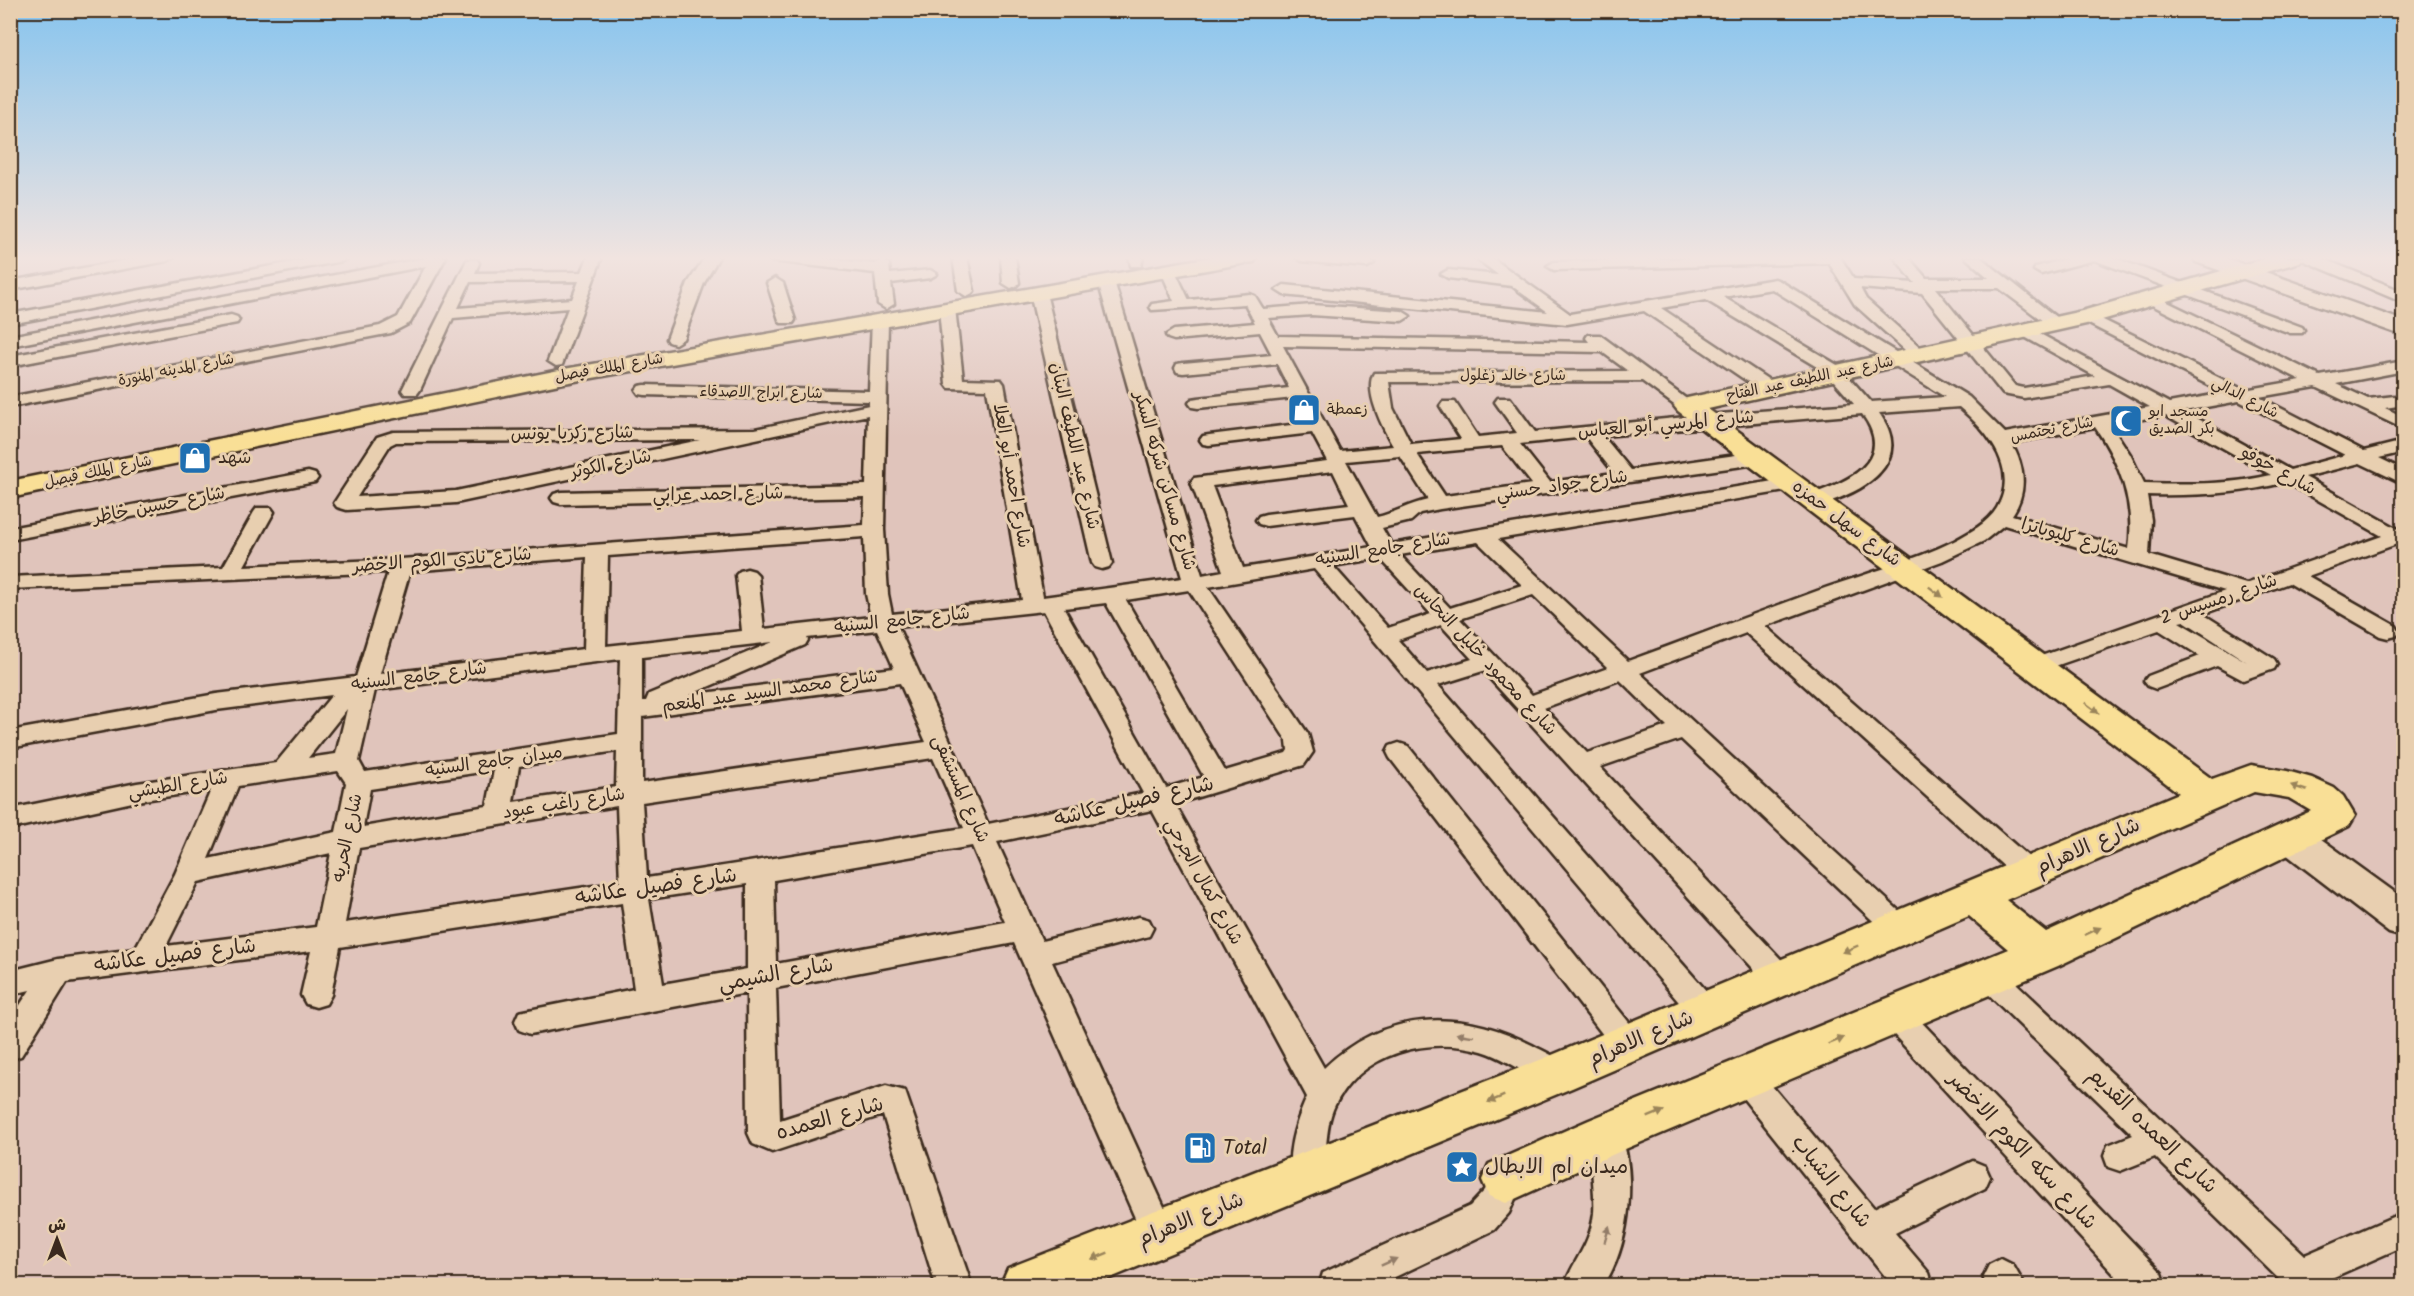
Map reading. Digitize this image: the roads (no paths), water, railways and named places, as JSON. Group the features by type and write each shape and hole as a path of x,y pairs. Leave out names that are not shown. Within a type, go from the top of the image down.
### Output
{"main road":[{"name":"شارع الملك فيصل","path":"10,474 556,361 675,339 763,332 787,320 817,317"},
{"name":"شارع الملك فيصل","path":"10,490 763,332 850,317"},
{"name":"شارع عبد اللطيف عبد الفتاح","path":"1696,413 1769,388 2085,317"},
{"name":"شارع سهل حمزه","path":"1696,413 2207,795"},
{"name":"شارع الاهرام","path":"1026,1286 1557,1074 2251,778 2305,789 2325,802 2336,816 2292,838"},
{"path":"1506,1180 1606,1135 2043,954 2292,838"},
{"path":"1973,896 2043,954"}],"street":[{"path":"10,340 128,317"},
{"path":"10,354 199,317"},
{"name":"شارع المدينه المنورة","path":"10,402 376,332 394,327 405,317"},
{"path":"411,390 445,317"},
{"path":"556,361 571,317"},
{"path":"675,339 683,317"},
{"name":"شارع المستشفى","path":"883,317 874,530 877,594 884,623 909,674 1159,1233"},
{"name":"شارع احمد أبو العلا","path":"948,317 955,384 995,384 1042,605"},
{"name":"شارع عبد اللطيف البنان","path":"1044,317 1102,563"},
{"name":"شارع مساكن شركه السكر","path":"1117,317 1194,582 1299,740 1301,752 1295,759"},
{"path":"1229,317 1265,328"},
{"path":"1182,368 1265,328 1292,317"},
{"path":"1407,317 1422,376"},
{"path":"1430,317 1500,322 1573,323 1595,317"},
{"path":"1525,317 1573,323"},
{"name":"شارع سهل حمزه","path":"1570,317 1573,323 1696,413"},
{"path":"1664,317 1769,388"},
{"name":"شارع جامع السنيه","path":"10,740 216,702 595,655 1113,596 1481,534 1802,492 1840,492 1860,482 1874,469 1882,454 1883,439 1878,423 1868,408 1837,373 1746,317"},
{"path":"1838,317 1910,357"},
{"path":"1527,705 1625,672 1904,568 1962,545 2001,518 2012,498 2015,479 2011,459 2001,439 1984,418 1910,357 1875,317"},
{"path":"1950,317 2007,388 2017,392 2109,379"},
{"path":"2048,317 2058,325"},
{"name":"شارع الدالي","path":"2088,317 2403,478"},
{"path":"2188,317 2403,424"},
{"path":"2262,317 2296,330"},
{"path":"2379,317 2398,324"},
{"path":"10,361 231,320"},
{"path":"1500,322 1523,376"},
{"path":"1174,335 1265,328 1413,343 1606,347"},
{"name":"شارع محمود خليل النحاس","path":"1265,328 1384,550 1781,979"},
{"name":"شارع خوفو","path":"2027,332 2163,409 2402,537"},
{"name":"شارع تحتمس","path":"2001,439 2403,366"},
{"name":"شارع خالد زغلول","path":"1407,450 1387,418 1381,403 1378,389 1380,377 1646,376"},
{"name":"شارع ابراج الاصدقاء","path":"645,390 878,402"},
{"path":"1198,403 1299,392"},
{"path":"2366,405 2403,400"},
{"name":"شارع المرسي أبو العباس","path":"1235,575 1201,482 1407,450 1590,432 1696,413 1868,408 1963,401"},
{"name":"شارع الكوثر","path":"345,502 347,504 447,499 758,434 878,402"},
{"path":"1504,402 1530,438"},
{"path":"1449,406 1473,443"},
{"name":"شارع كليوباترا","path":"2099,421 2120,450 2137,489 2142,512 2142,534 2138,559"},
{"path":"1209,440 1318,427"},
{"path":"1590,432 1627,477"},
{"name":"شارع زكريا يونس","path":"345,502 382,441 387,438 586,434 758,434"},
{"path":"1507,440 1545,488"},
{"path":"2137,489 2221,488 2289,477 2403,446"},
{"path":"1407,450 1440,503"},
{"name":"شارع جواد حسني","path":"1266,520 1366,516 1406,517 1414,509 1440,503 1757,458"},
{"name":"شارع حسين خاطر","path":"10,534 308,478"},
{"name":"شارع احمد عرابي","path":"561,498 875,491"},
{"path":"230,573 264,512"},
{"name":"شارع كليوباترا","path":"2001,518 2247,591"},
{"name":"شارع نادي الكوم الاخضر","path":"10,583 401,565 874,530"},
{"path":"1481,534 1685,729 1899,928"},
{"name":"شارع رمسيس 2","path":"2035,666 2402,537"},
{"path":"595,655 598,551"},
{"path":"1318,561 1706,1011"},
{"name":"شارع الحريه","path":"316,995 347,840 359,685 401,565"},
{"path":"747,575 754,638"},
{"path":"2290,575 2388,631"},
{"path":"1383,637 1536,587"},
{"path":"1113,596 1219,782"},
{"name":"شارع كمال الجرحي","path":"1042,605 1157,800 1323,1096"},
{"path":"2161,621 2243,672 2266,663 2185,612"},
{"path":"1749,624 2029,873"},
{"path":"630,711 820,630"},
{"path":"631,651 629,793 634,890 650,998"},
{"path":"2156,681 2218,657"},
{"path":"1422,682 1487,662"},
{"name":"شارع محمد السيد عبد المنعم","path":"630,711 909,674"},
{"path":"285,769 359,685"},
{"path":"1581,764 1685,729"},
{"name":"ميدان جامع السنيه","path":"353,771 508,760 630,741"},
{"name":"شارع راغب عبود","path":"189,874 347,840 498,814 942,748"},
{"path":"1399,752 1628,1044"},
{"name":"شارع فصيل عكاشه","path":"10,983 58,971 328,937 760,872 980,835 1157,800 1295,759"},
{"path":"498,814 508,760"},
{"name":"شارع الطبشي","path":"10,819 137,792 285,769 353,771"},
{"path":"144,960 189,874 229,778"},
{"path":"2292,838 2403,921"},
{"name":"شارع العمده","path":"760,872 764,1133 772,1137 886,1100 894,1101 954,1286"},
{"name":"شارع الشيمي","path":"530,1021 762,978 1139,928"},
{"path":"10,1047 58,971"},
{"name":"شارع العمده القديم","path":"1990,977 2307,1280"},
{"name":"شارع سكه الكوم الاخضر","path":"1896,1016 2149,1286"},
{"path":"1306,1174 1314,1119 1323,1096 1340,1073 1362,1054 1388,1041 1418,1034 1449,1032 1481,1038 1512,1049 1557,1074"},
{"name":"شارع الشباب","path":"1746,1078 1916,1286"},
{"path":"1581,1286 1598,1260 1608,1233 1613,1206 1606,1135"},
{"path":"2120,1156 2161,1139"},
{"path":"1869,1228 1973,1177"},
{"path":"1336,1286 1482,1218 1494,1208 1502,1195 1506,1180"},
{"path":"2307,1280 2403,1229"}],"place":[{"name":"زعمطة","path":"1304,410"},
{"name":"مسجد ابو بكر الصديق","path":"2126,421"},
{"name":"شهد","path":"195,458"},
{"name":"Total","path":"1200,1148"},
{"name":"ميدان ام الابطال","path":"1462,1167"}]}
